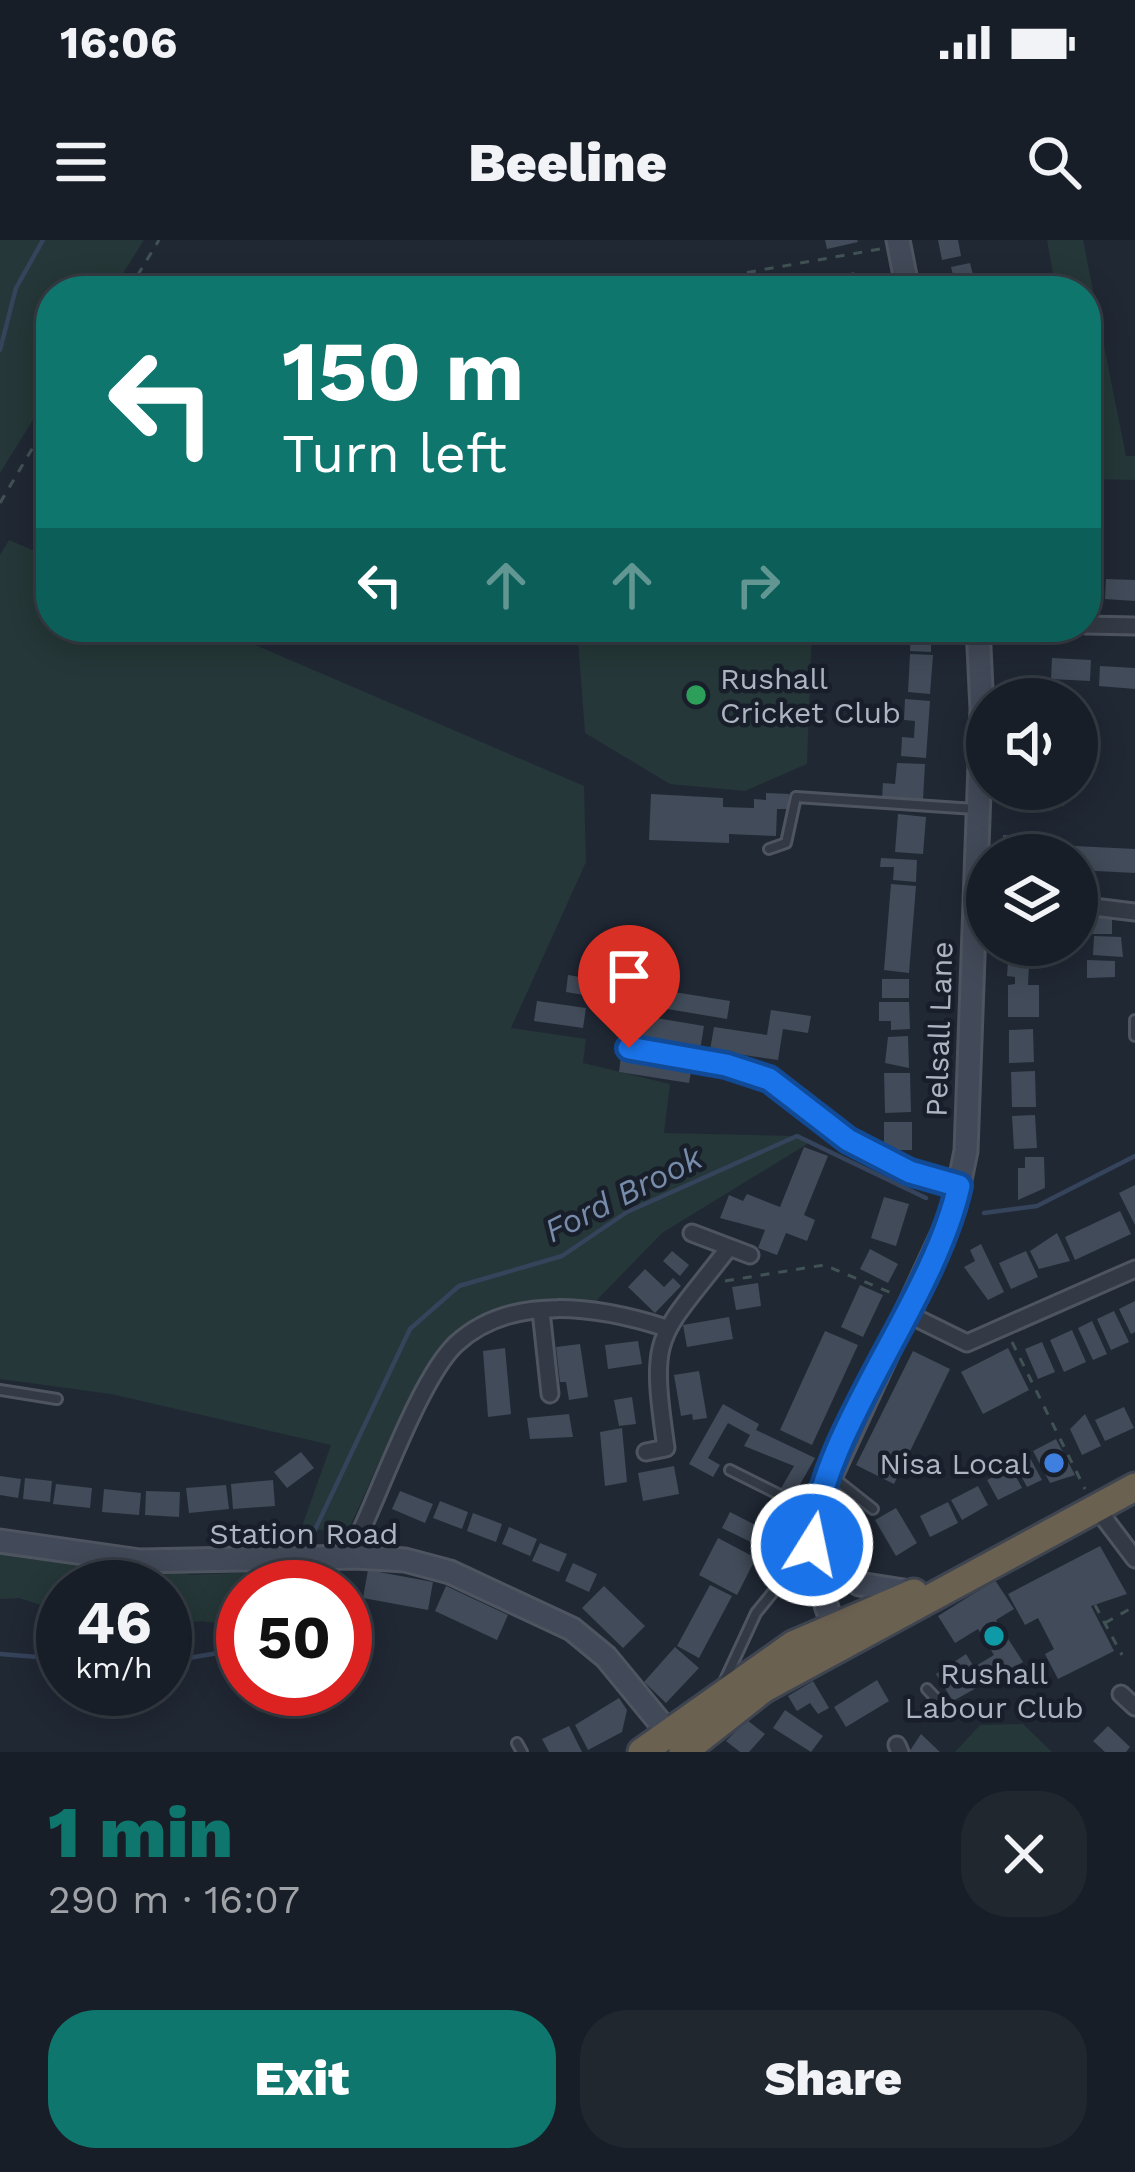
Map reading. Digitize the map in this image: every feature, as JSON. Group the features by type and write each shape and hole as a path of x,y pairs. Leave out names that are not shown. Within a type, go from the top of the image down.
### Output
{"highway":[{"path":"678,1745 718,1694 838,1635 919,1608 990,1561 1135,1486"},
{"path":"641,1752 719,1738 763,1689 838,1635"}],"main road":[{"path":"898,243 905,276"},
{"name":"Pelsall Lane","path":"978,642 980,678"},
{"name":"Pelsall Lane","path":"838,1635 812,1545 814,1512 827,1475 908,1314 959,1186 966,1151 976,966"},
{"name":"Station Road","path":"0,1541 182,1563 356,1557 404,1560 450,1572 549,1615 605,1657 678,1745"},
{"path":"812,1545 860,1584 919,1608"}],"street":[{"path":"1101,625 1135,626"},
{"path":"1098,908 1135,912"},
{"path":"692,1233 750,1255"},
{"path":"646,1452 666,1448 655,1370 667,1328 727,1250"},
{"path":"908,1314 967,1343 1135,1269"},
{"path":"356,1557 360,1533 453,1346 484,1324 589,1307 667,1328"},
{"path":"542,1311 550,1394"},
{"path":"1095,1506 1135,1559"},
{"path":"1121,1694 1135,1707"}],"lane":[{"path":"769,849 786,843 796,797 966,808"},
{"path":"1135,1020 1135,1036"},
{"path":"629,1048 726,1065 769,1079 848,1140 910,1172 959,1186"},
{"path":"0,1390 57,1399"},
{"path":"730,1470 814,1512"},
{"path":"827,1475 842,1480 873,1509"},
{"path":"718,1694 756,1613 812,1545"},
{"path":"927,1689 943,1706"}],"path":[{"path":"137,276 159,240"},
{"path":"742,276 898,243"},
{"path":"0,503 36,442"},
{"path":"706,1278 726,1281 824,1265 898,1296 908,1314"},
{"path":"1006,1328 1095,1506"},
{"path":"1095,1605 1122,1655"},
{"path":"1104,1623 1135,1606"}],"shaded area":[{"path":"0,240 144,240 121,276 36,276 36,415 0,473"},
{"path":"1047,240 1083,240 1090,276 1053,276"},
{"path":"1101,330 1126,456 1135,456 1135,480 1101,479"},
{"path":"9,540 36,552 36,642 248,642 584,786 586,862 511,1028 586,1039 583,1063 670,1084 664,1133 797,1136 809,1143 662,1233 596,1301 517,1306 478,1319 445,1340 409,1400 348,1531 301,1529 331,1445 111,1394 0,1379 0,555"},
{"name":"Rushall Cricket Club","path":"578,642 811,642 807,764 745,791 670,784 585,733"},
{"path":"0,1552 67,1560 36,1560 36,1603 0,1599"},
{"path":"216,1574 216,1623 192,1622 192,1575"},
{"path":"1023,1724 1052,1752 955,1752 980,1725"}],"building":[{"path":"825,240 857,240 858,242 827,249"},
{"path":"938,240 958,240 961,256 942,260"},
{"path":"970,263 973,276 953,276 951,267"},
{"path":"1106,579 1135,580 1135,601 1105,599"},
{"path":"910,642 931,642 931,652 910,651"},
{"path":"910,654 933,655 930,694 908,692"},
{"path":"1052,658 1091,660 1090,678 1051,678"},
{"path":"1100,666 1135,668 1135,689 1099,686"},
{"path":"905,699 930,701 926,758 901,756 902,737 914,738 915,721 904,720"},
{"path":"897,763 925,764 923,800 882,798 883,783 895,784"},
{"name":"Rushall Cricket Club","path":"766,793 789,794 788,809 777,809 776,836 729,834 729,843 649,840 651,794 723,798 723,807 754,808 754,799 766,800"},
{"path":"898,814 926,817 923,854 895,852"},
{"path":"1098,847 1135,849 1135,873 1098,871"},
{"path":"881,858 917,860 916,882 893,880 894,867 880,867"},
{"path":"891,884 916,886 909,973 884,970"},
{"path":"1098,916 1112,917 1112,934 1098,934"},
{"path":"1098,936 1121,937 1123,957 1098,955"},
{"path":"1115,961 1115,977 1087,978 1087,966"},
{"path":"1008,966 1029,966 1028,985 1039,985 1039,1017 1008,1017 1008,985 1015,984 1015,977 1007,976"},
{"path":"568,975 730,1001 727,1019 566,992"},
{"path":"882,979 909,979 909,998 882,998"},
{"path":"537,1001 586,1008 583,1028 534,1021"},
{"path":"879,1002 909,1002 910,1029 891,1030 891,1021 879,1021"},
{"path":"771,1010 811,1016 808,1033 783,1029 778,1060 710,1050 714,1027 767,1035"},
{"path":"620,1012 704,1026 700,1050 616,1036"},
{"path":"1033,1029 1034,1062 1009,1063 1009,1030"},
{"path":"908,1036 909,1068 885,1063 888,1037"},
{"path":"621,1056 692,1066 689,1083 619,1072"},
{"path":"1035,1071 1036,1107 1012,1107 1011,1072"},
{"path":"884,1073 910,1073 911,1112 885,1113"},
{"path":"1035,1115 1037,1148 1014,1149 1012,1116"},
{"path":"884,1122 912,1122 912,1150 884,1150"},
{"path":"804,1147 828,1156 804,1215 815,1220 807,1241 786,1233 777,1255 758,1248 765,1230 720,1218 729,1195 743,1201 747,1194 780,1207"},
{"path":"1025,1157 1044,1157 1045,1188 1018,1200 1018,1168 1025,1168"},
{"path":"1135,1185 1135,1225 1119,1193"},
{"path":"884,1197 909,1204 896,1246 871,1238"},
{"path":"1120,1211 1131,1234 1075,1260 1065,1237"},
{"path":"1057,1233 1070,1261 1039,1269 1030,1251"},
{"path":"981,1244 1004,1292 988,1300 964,1267 975,1261 970,1250"},
{"path":"870,1249 898,1264 888,1283 860,1269"},
{"path":"672,1251 689,1265 680,1276 663,1261"},
{"path":"1026,1251 1038,1277 1011,1289 999,1263"},
{"path":"645,1269 664,1287 673,1278 681,1286 655,1313 628,1287"},
{"path":"758,1283 761,1306 736,1310 732,1287"},
{"path":"860,1285 883,1295 863,1337 841,1327"},
{"path":"1135,1301 1135,1332 1131,1334 1119,1309"},
{"path":"1114,1311 1129,1342 1111,1350 1097,1319"},
{"path":"729,1317 733,1339 687,1347 683,1325"},
{"path":"1092,1321 1107,1354 1093,1360 1078,1328"},
{"path":"1072,1330 1086,1362 1064,1372 1050,1340"},
{"path":"825,1331 858,1345 812,1445 780,1430"},
{"path":"638,1341 642,1364 608,1369 605,1345"},
{"path":"1042,1342 1055,1372 1038,1379 1025,1349"},
{"path":"580,1344 588,1397 569,1400 566,1382 560,1382 556,1347"},
{"path":"505,1348 511,1414 488,1417 483,1351"},
{"path":"1008,1348 1029,1390 983,1414 961,1372"},
{"path":"913,1351 950,1369 894,1484 856,1465"},
{"path":"699,1371 707,1418 693,1420 692,1414 681,1416 674,1375"},
{"path":"632,1397 636,1424 619,1426 614,1400"},
{"path":"723,1404 759,1424 756,1430 815,1458 793,1497 780,1490 794,1466 744,1446 750,1435 728,1423 708,1458 720,1465 713,1477 689,1464"},
{"path":"1124,1407 1134,1428 1105,1441 1095,1420"},
{"path":"569,1414 573,1437 530,1439 527,1418"},
{"path":"1085,1414 1101,1446 1082,1455 1070,1429"},
{"path":"622,1428 627,1482 605,1486 600,1432"},
{"name":"Nisa Local","path":"1056,1439 1075,1475 1050,1483 1033,1451"},
{"path":"301,1452 314,1468 287,1488 274,1472"},
{"path":"1030,1458 1042,1480 1027,1487 1016,1466"},
{"path":"674,1466 679,1494 643,1501 638,1473"},
{"path":"1011,1467 1022,1488 998,1500 987,1480"},
{"path":"0,1476 21,1479 18,1498 0,1495"},
{"path":"25,1478 52,1481 50,1502 23,1499"},
{"path":"273,1480 275,1506 233,1509 231,1484"},
{"path":"56,1484 92,1488 90,1508 53,1504"},
{"path":"226,1485 229,1509 189,1513 186,1488"},
{"path":"978,1486 988,1505 962,1520 951,1500"},
{"path":"104,1489 141,1493 139,1515 102,1512"},
{"path":"146,1491 180,1492 179,1517 145,1515"},
{"path":"400,1491 433,1504 425,1523 392,1509"},
{"path":"440,1501 468,1512 462,1529 433,1518"},
{"path":"948,1502 958,1523 930,1537 920,1516"},
{"path":"896,1508 917,1543 896,1556 875,1520"},
{"path":"730,1512 769,1532 761,1547 722,1528"},
{"path":"473,1513 502,1524 496,1542 467,1531"},
{"path":"509,1527 537,1539 530,1556 502,1544"},
{"path":"718,1538 756,1558 737,1595 699,1575"},
{"path":"540,1543 567,1554 559,1572 532,1561"},
{"path":"1100,1546 1127,1594 1091,1606 1114,1651 1058,1679 1045,1654 1054,1649 1038,1618 1025,1625 1008,1594"},
{"path":"573,1563 597,1574 589,1592 565,1581"},
{"path":"372,1571 433,1582 428,1610 372,1600"},
{"name":"Rushall Labour Club","path":"995,1580 1014,1609 996,1620 1023,1662 953,1701 936,1674 966,1654 974,1667 994,1655 978,1629 955,1643 938,1616"},
{"path":"710,1585 732,1596 699,1658 677,1646"},
{"path":"446,1586 508,1615 497,1640 435,1611"},
{"path":"604,1586 645,1626 623,1648 582,1608"},
{"path":"675,1647 699,1668 666,1703 644,1682"},
{"path":"877,1680 889,1701 846,1727 834,1707"},
{"path":"813,1681 829,1708 818,1714 810,1703 797,1711 788,1696"},
{"path":"619,1698 627,1710 622,1732 588,1750 575,1725"},
{"path":"785,1710 823,1736 811,1752 773,1728"},
{"path":"747,1720 765,1734 749,1752 740,1752 726,1741"},
{"path":"569,1726 582,1752 549,1752 542,1739"},
{"path":"1108,1726 1130,1747 1126,1752 1105,1752 1093,1741"},
{"path":"921,1734 940,1752 909,1752"}],"waterway":[{"path":"0,350 16,288 43,240"},
{"name":"Ford Brook","path":"304,1553 410,1329 459,1286 562,1256 627,1212 797,1136 926,1198"},
{"name":"Ford Brook","path":"984,1213 1037,1206 1135,1156"},
{"name":"Ford Brook","path":"192,1657 216,1653"},
{"name":"Ford Brook","path":"0,1654 36,1657"}],"place":[{"name":"Rushall Cricket Club","path":"696,695"},
{"name":"Nisa Local","path":"1054,1463"},
{"name":"Rushall Labour Club","path":"994,1636"}],"route":[{"path":"629,1048 726,1065 769,1079 848,1140 910,1172 959,1186 920,1288 821,1489 812,1545"}]}
